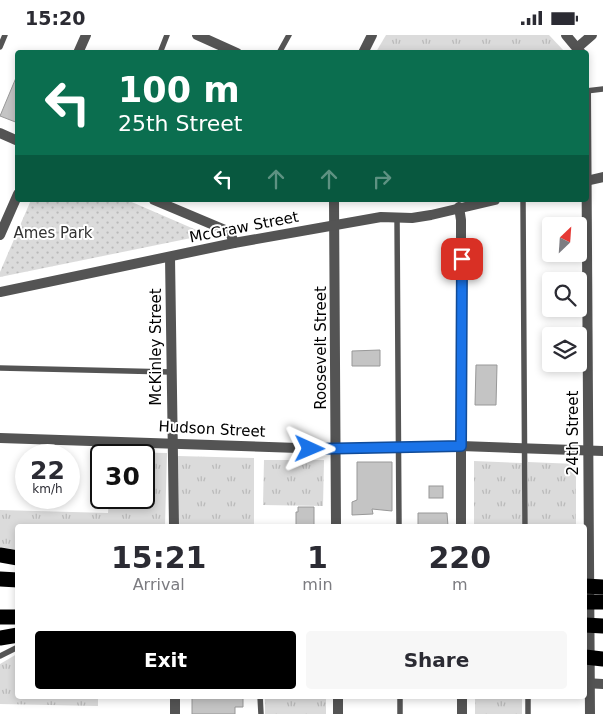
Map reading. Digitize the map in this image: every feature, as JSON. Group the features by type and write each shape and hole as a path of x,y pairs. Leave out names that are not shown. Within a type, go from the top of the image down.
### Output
{"highway":[{"path":"0,555 15,558"},
{"path":"0,579 15,580"},
{"path":"587,587 603,587"},
{"path":"587,602 603,602"},
{"path":"0,617 15,617"},
{"path":"587,625 603,626"},
{"path":"0,638 15,636"},
{"path":"588,664 603,659"}],"street":[{"path":"79,50 86,35"},
{"path":"197,35 230,50"},
{"path":"364,50 372,35"},
{"path":"566,35 579,50 592,35"},
{"path":"0,133 15,140"},
{"path":"589,180 603,177"},
{"path":"0,235 15,201"},
{"path":"159,202 230,232 234,243"},
{"name":"Roosevelt Street","path":"334,202 336,524"},
{"name":"McGraw Street","path":"0,292 234,243 381,217 431,215 485,202"},
{"name":"24th Street","path":"587,202 589,555 587,683 590,714"},
{"path":"459,207 461,220 461,524"},
{"name":"McKinley Street","path":"170,257 171,442 174,524"},
{"name":"Hudson Street","path":"0,438 171,442 337,449 461,446 603,451"},
{"path":"587,683 603,684"},
{"path":"175,699 175,714"},
{"path":"338,699 338,714"},
{"path":"462,699 462,714"}],"lane":[{"path":"0,47 5,35"},
{"path":"161,50 167,35"},
{"path":"281,50 289,35"},
{"path":"589,91 603,89"},
{"path":"523,202 525,524"},
{"path":"397,216 399,524"},
{"path":"0,368 171,373"},
{"path":"0,656 15,648"},
{"path":"260,699 261,714"},
{"path":"400,699 400,714"},
{"path":"528,699 528,714"}],"green space":[{"path":"386,35 549,35 563,50 377,50"},
{"name":"Ames Park","path":"30,202 132,202 201,232 201,236 0,277 0,272"},
{"path":"155,453 167,453 165,524 15,524 15,550 0,547 0,510 108,513 108,509 155,509"},
{"path":"178,456 254,458 254,524 179,524"},
{"path":"264,460 324,460 323,506 263,505"},
{"path":"474,461 522,463 523,524 474,524"},
{"path":"528,462 576,464 576,524 528,524"},
{"path":"15,655 15,699 98,699 98,706 0,704 0,664"},
{"path":"265,699 326,699 326,714 265,714"},
{"path":"475,699 522,699 522,714 475,714"}],"building":[{"path":"15,80 15,122 0,116"},
{"path":"380,350 380,366 352,366 352,351"},
{"path":"476,365 497,365 496,405 475,405"},
{"path":"357,462 392,462 392,511 372,509 373,514 352,515 352,502 357,500"},
{"path":"429,486 443,486 443,498 429,498"},
{"path":"298,507 314,507 314,524 296,524 296,512 298,512"},
{"path":"418,513 447,513 448,524 418,524"},
{"path":"192,699 243,699 243,707 235,707 235,714 192,714"}],"route":[{"path":"310,449 461,446 462,259"}]}
